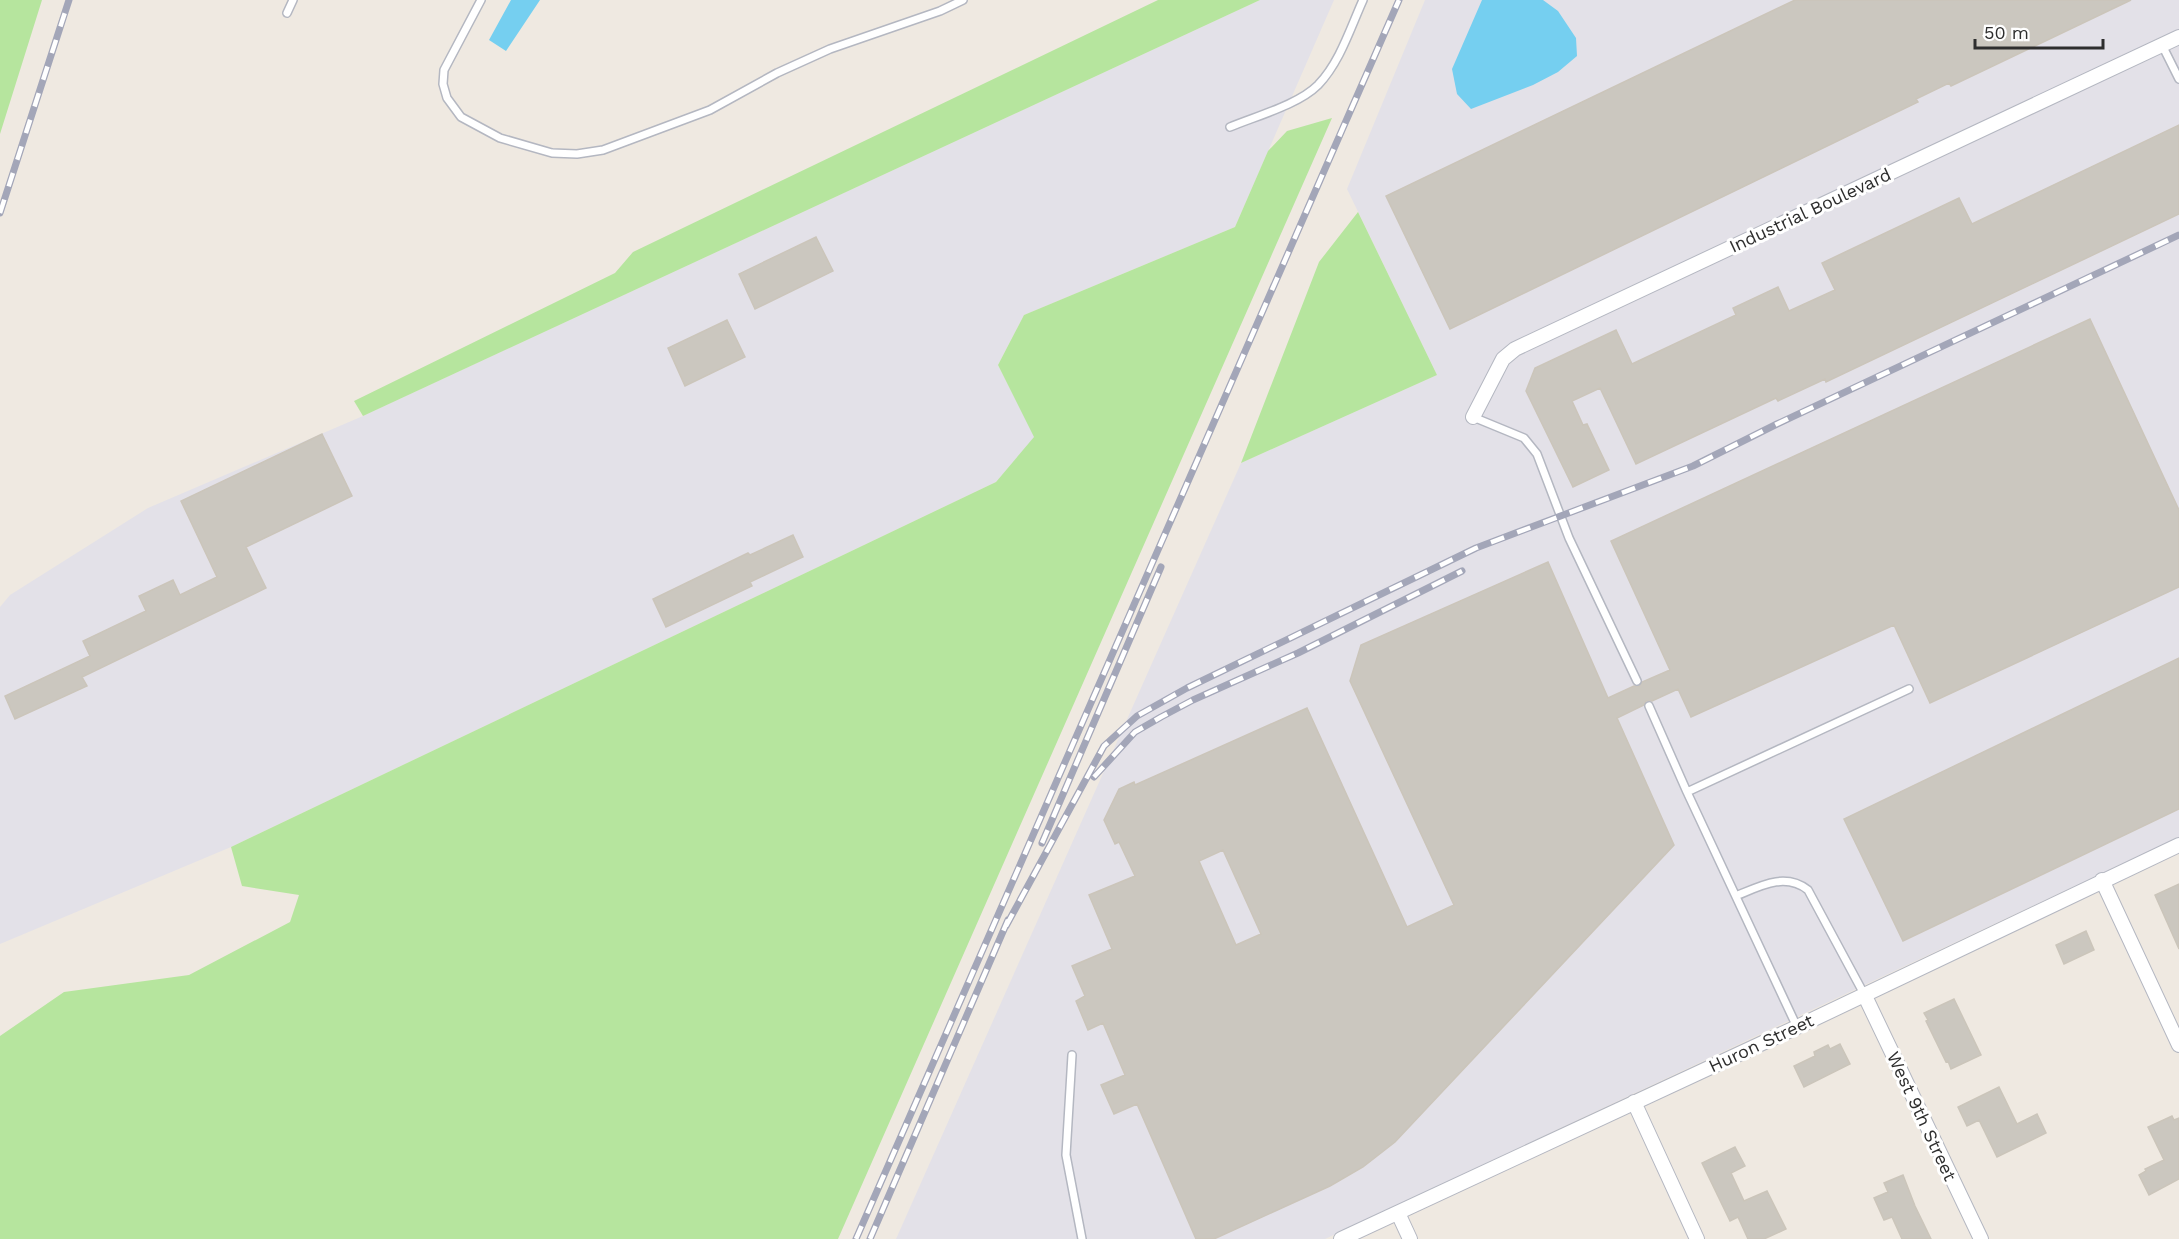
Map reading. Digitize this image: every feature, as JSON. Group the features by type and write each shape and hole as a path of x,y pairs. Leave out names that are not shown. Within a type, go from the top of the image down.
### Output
{"street":[{"name":"Industrial Boulevard","path":"1473,417 1503,360 1515,349 2179,37"},
{"name":"Huron Street","path":"1341,1239 1797,1027 2179,845"},
{"path":"2102,880 2179,1045"},
{"name":"West 9th Street","path":"1864,994 1981,1239"},
{"path":"1634,1102 1697,1239"},
{"path":"1398,1213 1410,1239"}],"lane":[{"path":"287,13 292,0"},
{"path":"481,0 444,70 443,84 447,98 461,117 500,138 552,153 577,154 603,150 710,110 777,73 830,49 940,11 963,0"},
{"path":"1230,126 1284,105 1316,87 1333,66 1363,0"},
{"path":"2163,45 2179,79"},
{"path":"1473,417 1524,438 1537,454 1569,538 1637,681"},
{"path":"1687,792 1909,689"},
{"path":"1648,706 1797,1027"},
{"path":"1736,896 1770,881 1798,882 1808,890 1864,994"},
{"path":"1072,1055 1066,1155 1082,1239"}],"shaded area":[{"path":"1260,0 1334,0 1235,227 1024,315 998,365 1035,437 996,482 231,847 0,944 0,607 10,595 148,508 363,416"},
{"path":"1425,0 2179,0 2179,837 1325,1239 896,1239 1241,463 1437,375 1347,189"}],"green space":[{"path":"0,0 42,0 0,134"},
{"path":"1158,0 1260,0 363,416 354,401 615,273 633,252"},
{"path":"1332,118 838,1239 0,1239 0,1036 64,992 189,975 290,922 299,895 242,886 231,847 996,482 1034,437 998,365 1024,315 1235,227 1268,151 1287,131"},
{"path":"1358,212 1437,375 1241,463 1319,262"}],"water":[{"path":"511,0 540,0 506,51 489,40"},
{"path":"1482,0 1543,0 1558,11 1576,38 1577,56 1558,72 1533,85 1471,109 1457,94 1452,69"}],"building":[{"path":"1795,0 2131,0 1951,86 1949,83 1916,99 1918,102 1450,329 1386,196"},
{"path":"2179,125 2179,214 1826,382 1825,379 1778,401 1776,398 1636,464 1600,388 1572,401 1583,425 1587,424 1609,470 1573,487 1526,391 1535,368 1616,330 1632,364 1736,315 1733,308 1778,287 1789,311 1835,290 1822,263 1959,198 1972,224"},
{"path":"816,237 833,271 755,309 739,274"},
{"path":"2090,319 2179,510 2179,587 1930,703 1894,625 1691,717 1678,689 1652,701 1646,701 1644,705 1617,718 1674,845 1395,1142 1363,1167 1330,1186 1214,1239 1196,1239 1137,1104 1114,1114 1101,1085 1125,1075 1103,1023 1088,1030 1076,1001 1085,996 1072,966 1112,949 1089,895 1135,876 1119,842 1115,844 1104,820 1119,789 1134,782 1135,785 1307,708 1407,927 1454,905 1350,681 1361,645 1548,562 1608,698 1634,686 1639,686 1642,682 1670,670 1611,541","holes":["1223,850 1261,934 1236,945 1199,861"]},
{"path":"727,320 745,357 685,386 668,348"},
{"path":"322,434 352,496 246,547 266,588 82,677 87,686 15,719 5,696 90,656 83,641 146,611 139,596 173,580 180,595 217,577 181,501"},
{"path":"793,535 803,557 750,582 752,586 666,627 653,599 748,553 750,555"},
{"path":"2179,658 2179,809 1903,941 1844,819"},
{"path":"2179,884 2179,949 2155,895"},
{"path":"2086,931 2094,950 2064,964 2056,945"},
{"path":"1954,999 1981,1055 1951,1069 1924,1013"},
{"path":"1840,1044 1850,1064 1804,1087 1794,1066 1815,1056 1814,1052 1828,1045 1830,1049"},
{"path":"1999,1087 2017,1124 2037,1114 2046,1133 1997,1157 1979,1120 1967,1126 1958,1107"},
{"path":"2172,1116 2174,1120 2179,1118 2179,1179 2149,1195 2139,1175 2146,1171 2145,1169 2164,1160 2148,1127"},
{"path":"1735,1147 1745,1166 1731,1173 1744,1201 1767,1191 1786,1229 1764,1239 1748,1239 1738,1217 1730,1221 1702,1163"},
{"path":"1903,1175 1931,1239 1902,1239 1892,1217 1884,1220 1874,1198 1888,1192 1884,1183"}],"railway":[{"path":"0,213 69,0"},
{"path":"856,1239 1399,0"},
{"path":"1006,926 1104,746 1137,716 1187,688 1476,548 1693,466 1777,424 2179,235"},
{"path":"1042,843 1161,567"},
{"path":"1094,777 1135,732 1161,717 1193,700 1298,653 1462,571"},
{"path":"870,1239 1008,920"}]}
